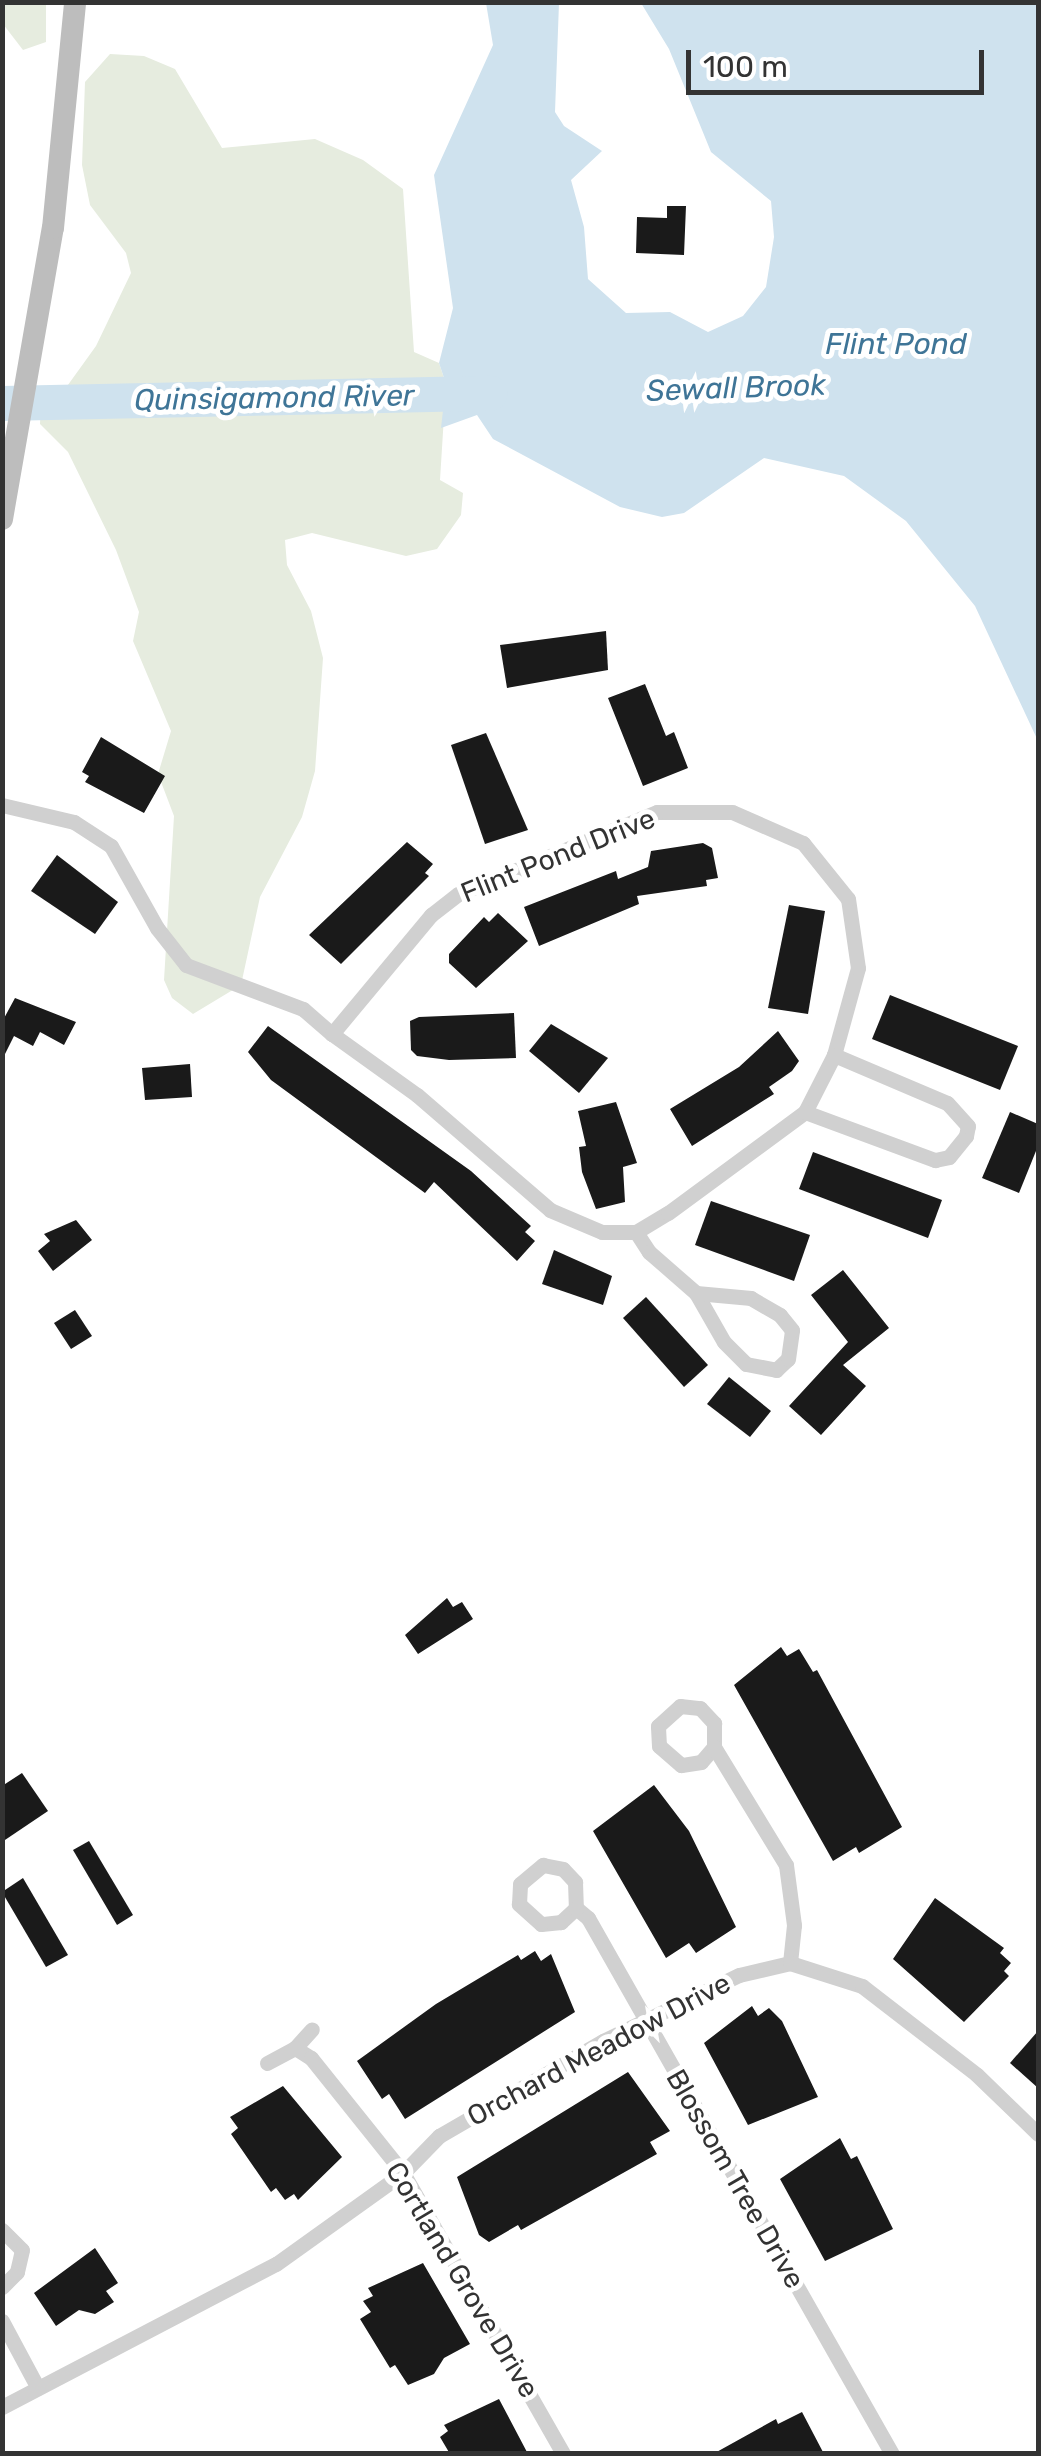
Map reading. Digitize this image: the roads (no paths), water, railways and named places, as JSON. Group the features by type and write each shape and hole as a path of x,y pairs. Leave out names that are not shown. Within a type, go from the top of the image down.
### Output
{"street":[{"path":"2,519 52,228 75,2"},
{"path":"2,805 74,822 111,846 156,928 186,965 214,980 264,990 303,1009 416,1095 550,1210 586,1230 636,1232 649,1252 696,1293 724,1342 746,1364 776,1370 788,1359 792,1330 780,1315 752,1298 696,1293"},
{"name":"Flint Pond Drive","path":"332,1034 431,914 458,894 657,812 732,812 802,843 848,898 858,968 834,1056 805,1112 636,1232"},
{"path":"805,1112 935,1160 949,1157 966,1136 966,1122 947,1102 834,1056"},
{"path":"714,1747 786,1865 794,1924 790,1963 862,1986 977,2074 1038,2134"},
{"name":"Blossom Tree Drive","path":"534,1868 564,1869 578,1890 576,1908 561,1922 541,1924 519,1904 520,1884 534,1868"},
{"name":"Blossom Tree Drive","path":"576,1908 588,1918 892,2454"},
{"name":"Orchard Meadow Drive","path":"2,2407 276,2264 403,2173 439,2136 645,2022 739,1975 790,1963"},
{"path":"266,2063 295,2048 312,2029"},
{"name":"Cortland Grove Drive","path":"295,2048 311,2058 403,2173 564,2454"},
{"path":"2,2230 22,2250 17,2272 2,2287"},
{"path":"2,2322 38,2388"}],"water":[{"name":"Flint Pond","path":"486,3 559,3 555,112 564,126 602,151 571,180 584,227 588,279 626,313 670,312 708,332 743,316 766,287 774,237 771,201 711,152 669,49 641,3 1038,3 1038,741 975,606 906,521 844,476 764,458 684,513 662,517 620,507 493,439 477,415 441,428 446,384 439,363 453,308 434,175 493,45"}],"waterway":[{"name":"Quinsigamond River","path":"2,403 490,393"}],"water label":[{"name":"Sewall Brook","path":"736,388"}]}
